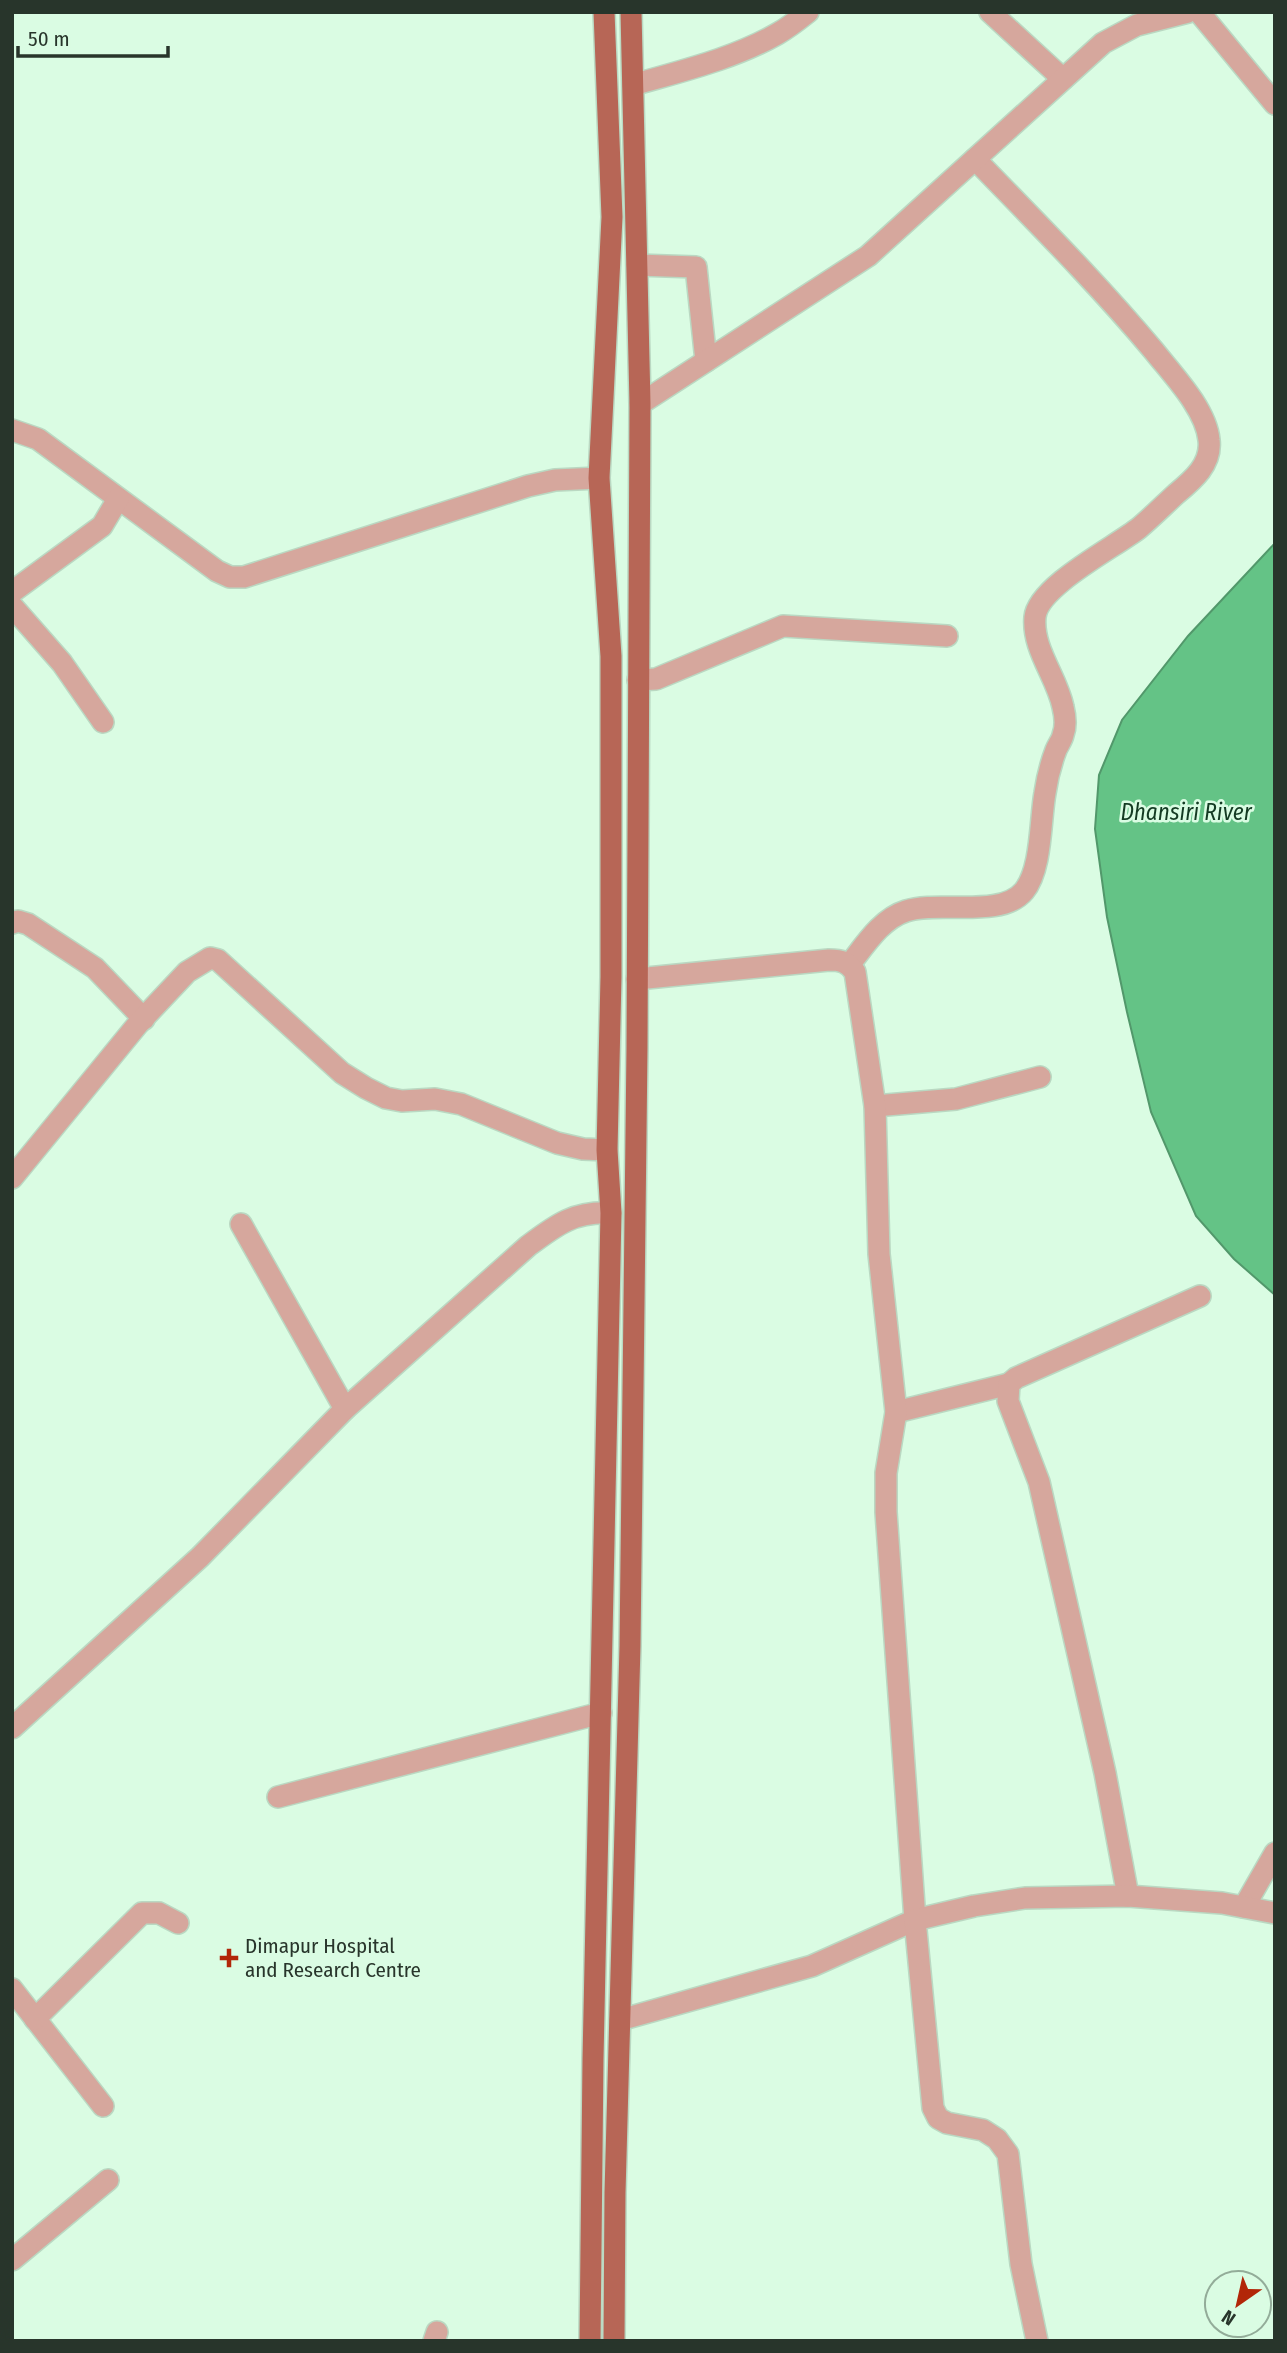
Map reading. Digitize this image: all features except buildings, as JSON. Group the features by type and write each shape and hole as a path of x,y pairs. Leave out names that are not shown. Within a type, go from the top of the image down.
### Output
{"main road":[{"path":"590,2341 593,2059 611,1213 607,1150 611,977 611,656 600,478 612,217 604,12"},
{"path":"614,2341 615,2193 630,1646 637,979 640,404 631,12"}],"street":[{"path":"633,85 698,67 741,50 777,34 808,12"},
{"path":"990,12 1063,79"},
{"path":"640,404 868,256 1103,43 1137,25 1188,12"},
{"path":"1199,12 1275,104"},
{"path":"850,964 883,924 906,911 992,906 1011,901 1025,891 1038,851 1045,793 1065,720 1063,705 1035,635 1035,614 1065,578 1138,528 1195,478 1209,457 1205,419 1175,377 1105,293 975,159"},
{"path":"637,265 696,267 706,361"},
{"path":"12,430 38,439 217,571 230,577 244,577 528,486 555,480 600,478"},
{"path":"12,592 102,526 118,499"},
{"path":"12,606 51,649 103,722"},
{"path":"638,680 656,679 783,626 947,636"},
{"path":"12,923 18,921 28,924 94,968 144,1019"},
{"path":"12,1178 144,1019 187,972 210,958 218,960 342,1073 376,1093 402,1101 435,1099 461,1104 557,1143 583,1149 607,1150"},
{"path":"637,979 829,960 850,964 855,972 874,1106 879,1254 896,1412 886,1474 886,1512 915,1920 933,2108 938,2118 947,2123 984,2130 997,2139 1007,2154 1021,2264 1037,2341"},
{"path":"874,1106 956,1099 1040,1077"},
{"path":"12,1728 200,1557 345,1409 528,1246 559,1223 595,1212 611,1213"},
{"path":"241,1224 345,1409"},
{"path":"896,1412 1009,1384 1016,1378 1200,1296"},
{"path":"1009,1384 1007,1401 1038,1482 1105,1773 1128,1895"},
{"path":"278,1797 601,1713"},
{"path":"1244,1907 1275,1853"},
{"path":"620,2020 813,1966 915,1920 974,1906 1025,1898 1128,1895 1244,1907 1275,1913"},
{"path":"35,2019 142,1913 159,1913 178,1923"},
{"path":"12,1989 103,2106"},
{"path":"12,2260 108,2180"}],"water":[{"name":"Dhansiri River","path":"1275,543 1275,1295 1234,1259 1196,1216 1151,1112 1107,917 1095,829 1099,775 1122,720 1188,636"}],"place":[{"name":"Dimapur Hospital and Research Centre","path":"229,1958"}]}
